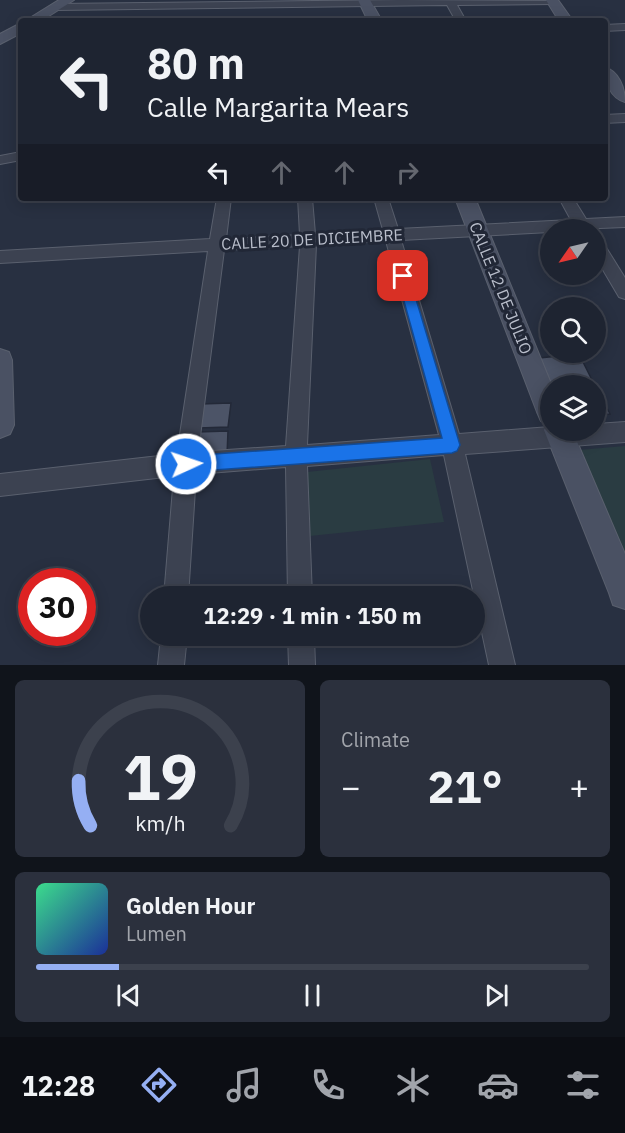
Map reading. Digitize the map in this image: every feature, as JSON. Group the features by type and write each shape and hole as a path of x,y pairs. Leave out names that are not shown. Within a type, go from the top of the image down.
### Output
{"street":[{"path":"37,18 62,3 128,10 245,6 324,8 365,1 552,0 564,18"},
{"path":"365,1 374,18"},
{"path":"450,1 459,18"},
{"path":"608,28 625,27"},
{"path":"0,40 18,29"},
{"path":"608,76 625,97"},
{"path":"608,119 625,118"},
{"path":"0,160 18,157"},
{"path":"178,586 186,464 224,201"},
{"path":"300,586 296,458 308,239 305,201"},
{"path":"382,201 452,445 502,665"},
{"name":"CALLE 12 DE JULIO","path":"466,201 540,387"},
{"path":"568,201 579,219"},
{"name":"CALLE 20 DE DICIEMBRE","path":"606,224 625,222"},
{"name":"CALLE 20 DE DICIEMBRE","path":"0,257 391,234 540,228"},
{"path":"606,261 625,292"},
{"path":"0,360 0,425"},
{"path":"0,485 186,464 296,458 452,445 540,430"},
{"path":"606,431 625,432"},
{"name":"CALLE 12 DE JULIO","path":"562,441 625,593"},
{"path":"171,665 173,646"},
{"path":"301,646 302,665"}],"shaded area":[{"path":"625,446 625,562 579,450"},
{"path":"430,459 444,522 310,536 307,472"}],"building":[{"path":"540,358 540,363 584,363 590,375 540,375 540,387 529,359"},
{"path":"231,403 228,427 198,428 200,404"},
{"path":"228,431 227,455 194,457 197,432"}],"route":[{"path":"186,464 296,458 452,445 403,276"}]}
